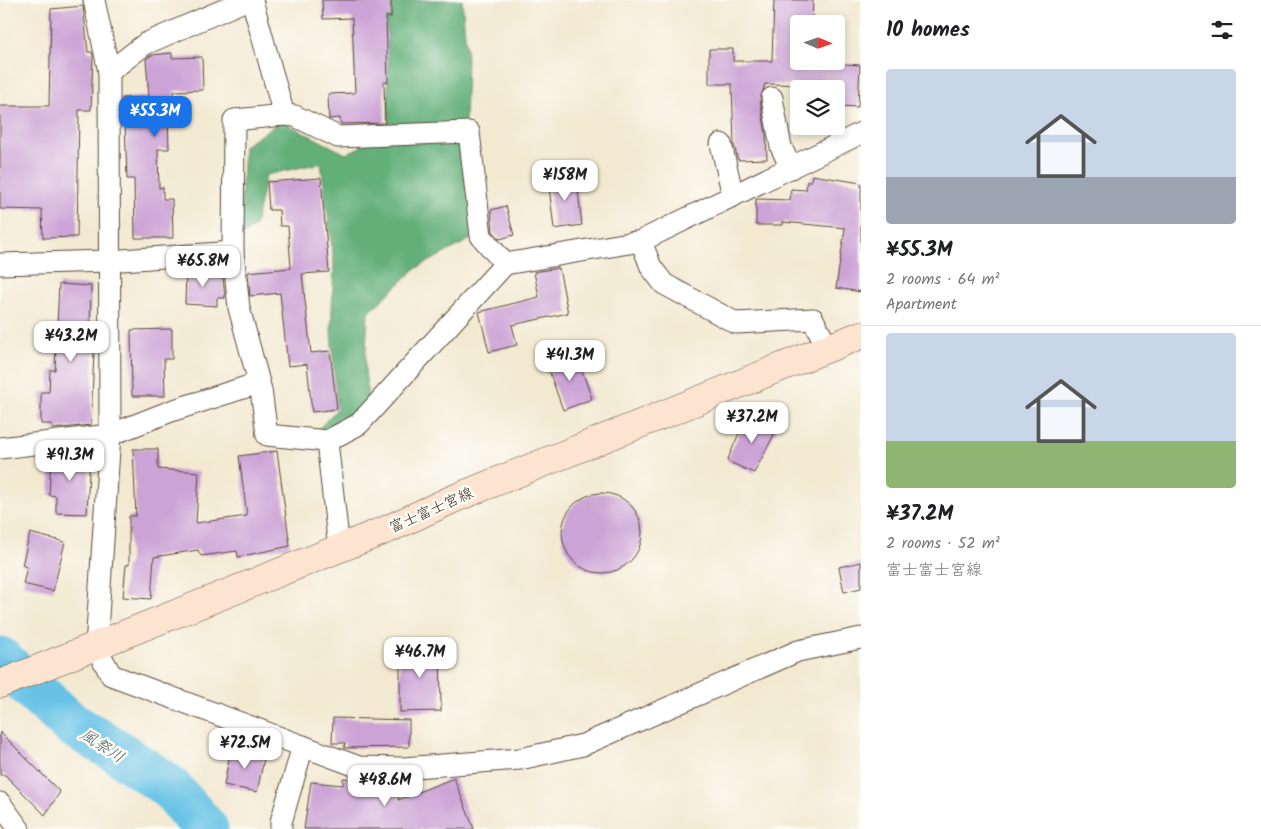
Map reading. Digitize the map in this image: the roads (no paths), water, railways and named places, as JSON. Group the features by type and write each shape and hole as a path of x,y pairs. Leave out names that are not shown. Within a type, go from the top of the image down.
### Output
{"main road":[{"name":"富士富士宮線","path":"0,684 339,549 452,499 861,335"}],"street":[{"path":"94,0 109,72 108,261 110,435 96,647 111,675 359,767 403,768 520,759 583,745 798,651 861,638"},
{"path":"109,72 145,44 246,0"},
{"path":"252,0 284,114"},
{"path":"772,98 781,147 791,168"},
{"path":"505,264 481,236 469,132 338,137 295,116 284,114 234,120 233,252 239,308 259,383 266,435 327,442 359,424 505,264 641,241 861,133"},
{"path":"721,144 733,196"},
{"path":"641,241 651,266 664,284 736,323 813,319 828,349"},
{"path":"0,264 108,261 233,252"},
{"path":"0,448 110,435 171,411 259,383"},
{"path":"327,442 339,549"},
{"path":"281,829 281,822 303,746"},
{"path":"0,803 19,829"}],"waterway":[{"name":"風祭川","path":"0,659 71,724 115,750 168,786 206,829"}]}
